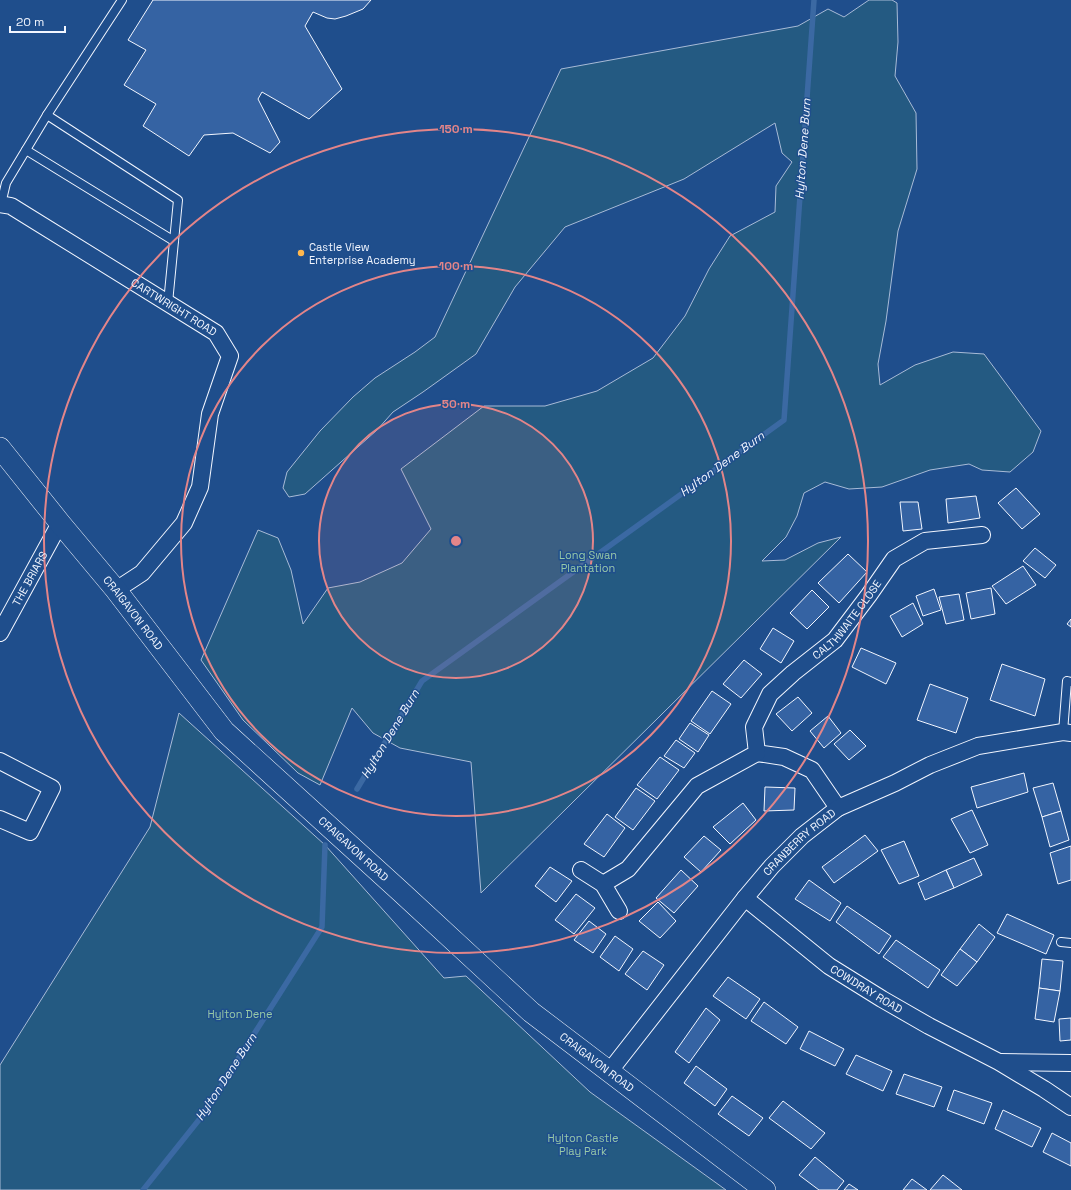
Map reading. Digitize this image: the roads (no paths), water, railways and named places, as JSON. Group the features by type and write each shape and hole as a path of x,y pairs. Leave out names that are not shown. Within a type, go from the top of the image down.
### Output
{"street":[{"name":"CARTWRIGHT ROAD","path":"0,204 10,206 216,333 230,356 210,414 200,487 184,523 142,573 116,590"},
{"name":"CRAIGAVON ROAD","path":"0,448 116,590 224,731 531,1012 765,1190"},
{"name":"THE BRIARS","path":"0,633 60,523"},
{"name":"CALTHWAITE CLOSE","path":"757,752 754,727 770,694 793,673 835,640 894,559 925,541 982,535"},
{"name":"CRANBERRY ROAD","path":"609,1072 745,898 772,866 802,836 838,808 930,765 978,746 1067,733"},
{"path":"603,884 628,868 697,786 757,752 784,757 812,770 838,808"},
{"path":"0,761 52,788 30,832 0,819"},
{"path":"581,870 603,884 619,911"},
{"name":"COWDRAY ROAD","path":"745,898 836,970 929,1026 999,1062 1071,1107"},
{"name":"COWDRAY ROAD","path":"999,1062 1071,1063"}],"lane":[{"path":"0,204 6,183 47,115 122,0"},
{"path":"47,115 178,200 168,303"},
{"path":"26,150 174,241"},
{"path":"1067,733 1067,681 1071,682"},
{"path":"1061,942 1071,942"}],"waterway":[{"name":"Hylton Dene Burn","path":"357,789 422,681 784,420 814,0"},
{"name":"Hylton Dene Burn","path":"143,1190 202,1116 322,927 325,845"}],"place":[{"name":"Castle View Enterprise Academy","path":"301,253"}],"park label":[{"name":"Long Swan Plantation","path":"588,561"},
{"name":"Hylton Dene","path":"240,1014"},
{"name":"Hylton Castle Play Park","path":"583,1144"}]}
